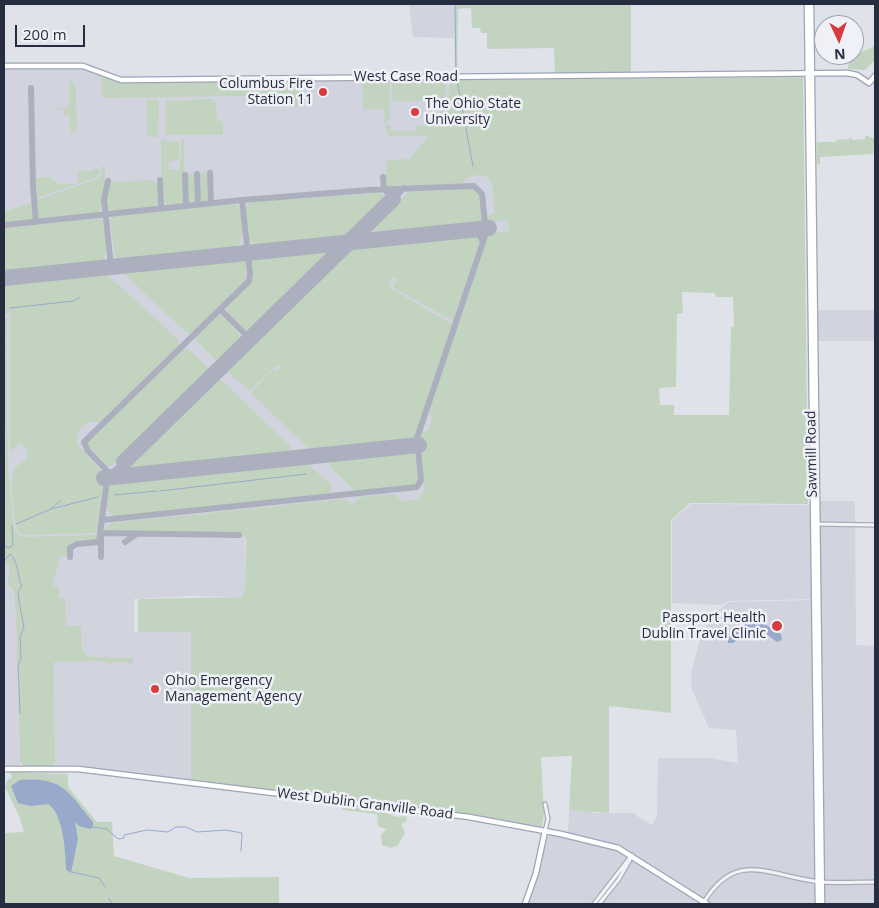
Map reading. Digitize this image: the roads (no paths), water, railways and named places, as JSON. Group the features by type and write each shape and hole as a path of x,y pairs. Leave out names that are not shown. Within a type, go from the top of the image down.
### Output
{"main road":[{"name":"Sawmill Road","path":"807,4 820,881 822,904"},
{"name":"Sawmill Road","path":"809,74 811,4"},
{"name":"West Case Road","path":"4,66 83,66 121,80 854,74 869,83 875,76"},
{"name":"West Dublin Granville Road","path":"4,769 85,770 469,817 545,831 604,843 632,855 706,903"},
{"path":"525,904 536,874 545,831"},
{"name":"Sawmill Road","path":"818,904 820,881"}],"street":[{"path":"815,524 875,525"},
{"path":"545,804 548,819 545,831"},
{"path":"594,904 632,855"},
{"path":"599,904 624,872 632,855"},
{"path":"706,903 720,880 743,870 764,871 820,881 875,882"}],"water":[{"path":"758,607 761,622 781,634 782,640 777,642 757,627 733,643 728,643 728,638 745,624 754,622"},
{"path":"34,779 56,784 71,795 93,822 93,827 90,829 79,826 75,822 78,839 71,873 66,870 63,834 57,815 48,804 31,806 18,803 11,786 20,780"}],"waterway":[{"path":"455,4 456,74"},
{"path":"457,80 473,166"},
{"path":"10,308 74,301 80,297"},
{"path":"160,491 306,474"},
{"path":"115,495 157,491"},
{"path":"16,524 51,509 98,497"},
{"path":"52,508 61,500"},
{"path":"4,546 9,548 13,545 12,526"},
{"path":"4,555 5,560 10,554 13,558 22,586 18,592 24,628 20,636 21,659 18,664 20,713"},
{"path":"93,827 107,829 118,839 124,838 124,835 147,830 168,832 176,827 186,827 197,832 226,830 242,833 241,851"},
{"path":"72,872 99,878 105,887"},
{"path":"109,898 112,904"}],"place":[{"name":"Columbus Fire Station 11","path":"323,92"},
{"name":"The Ohio State University","path":"415,112"},
{"name":"Passport Health Dublin Travel Clinic","path":"777,626"},
{"name":"Ohio Emergency Management Agency","path":"155,689"}]}
